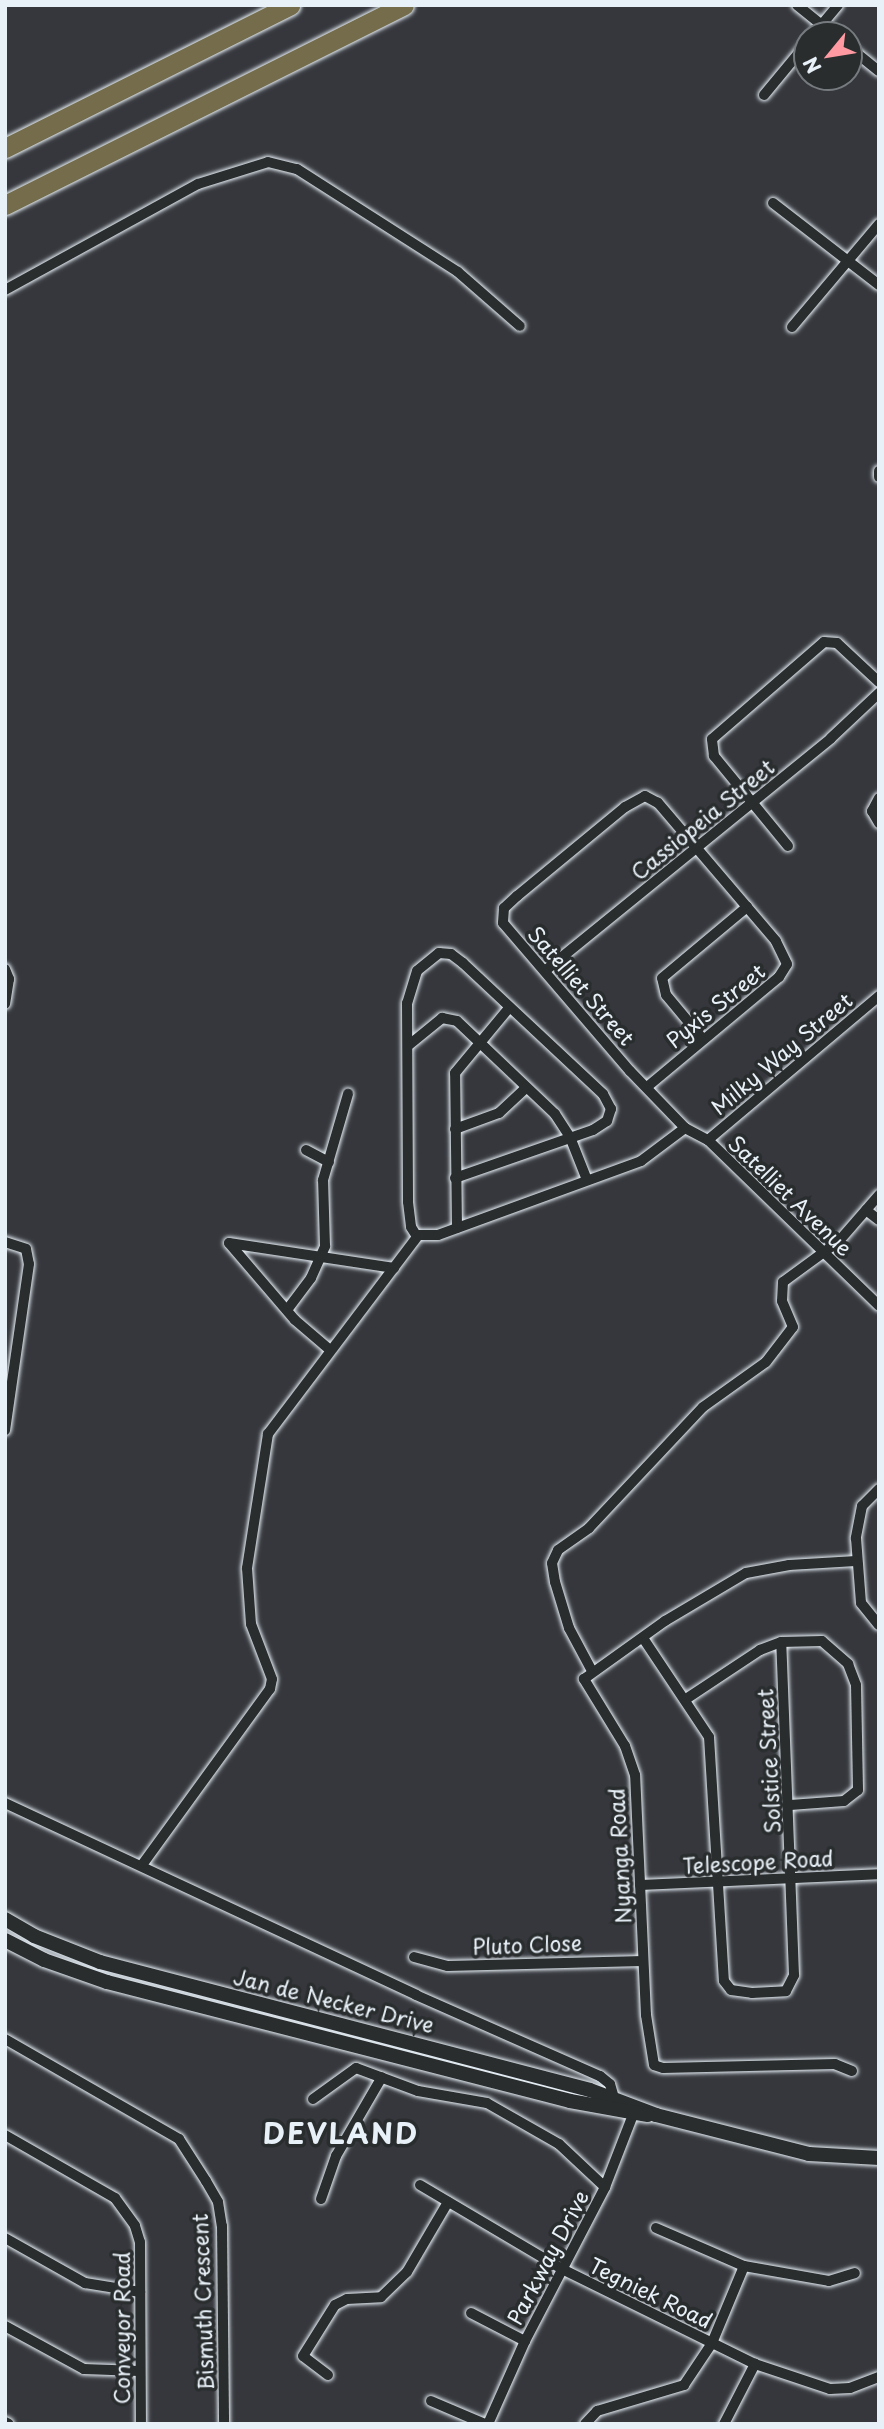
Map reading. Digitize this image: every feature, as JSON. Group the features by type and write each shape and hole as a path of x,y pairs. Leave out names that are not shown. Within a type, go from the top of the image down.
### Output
{"highway":[{"path":"251,24 282,5"},
{"path":"5,148 290,5"},
{"path":"5,205 404,5"}],"main road":[{"name":"Jan de Necker Drive","path":"5,1919 34,1936 100,1962 614,2098 635,2111"},
{"name":"Jan de Necker Drive","path":"5,1940 44,1959 107,1982 809,2154 879,2158"}],"street":[{"path":"797,5 817,21"},
{"path":"825,21 838,5"},
{"path":"863,58 879,71"},
{"path":"764,95 793,60"},
{"path":"5,290 198,184 268,162 297,169 458,272 520,326"},
{"path":"773,202 879,285"},
{"path":"792,327 879,224"},
{"path":"879,471 879,477"},
{"path":"788,846 711,751 718,732 824,642 837,643 879,682"},
{"name":"Cassiopeia Street","path":"547,970 695,850 879,693"},
{"name":"Satelliet Street","path":"695,850 654,800 642,796 625,807 504,908 506,927 685,1128 708,1140"},
{"path":"879,798 872,811 879,823"},
{"name":"Pyxis Street","path":"647,1087 785,969 784,951 695,850"},
{"path":"702,1038 666,995 662,978 747,907"},
{"path":"418,1236 411,1227 408,1202 407,1003 413,979 426,960 439,953 454,956 611,1105 607,1121 455,1178"},
{"path":"5,969 9,985 5,1004"},
{"name":"Milky Way Street","path":"708,1140 878,998"},
{"path":"457,1228 456,1073 479,1041 509,1008"},
{"path":"409,1045 447,1017 479,1041 555,1114 570,1137 587,1180"},
{"path":"455,1129 499,1113 526,1088"},
{"path":"286,1310 322,1255 327,1233 322,1192 348,1094"},
{"path":"142,1865 270,1689 272,1679 251,1624 247,1568 264,1450 268,1434 329,1349 418,1236 457,1228 641,1161 685,1128"},
{"name":"Satelliet Avenue","path":"708,1140 879,1306"},
{"path":"306,1150 329,1162"},
{"path":"856,1561 789,1565 746,1573 592,1671 569,1628 555,1582 554,1557 660,1457 703,1408 766,1362 793,1326 782,1301 783,1282 839,1241 879,1195"},
{"path":"866,1210 879,1220"},
{"path":"5,1242 20,1244 28,1254 29,1276 5,1430"},
{"path":"329,1349 286,1310 229,1243 394,1268"},
{"path":"879,1489 858,1517 856,1561 861,1603 879,1625"},
{"path":"643,1637 709,1737 718,1881"},
{"path":"686,1699 760,1650 781,1642 822,1641 848,1664 856,1685 859,1790 844,1801 790,1805"},
{"name":"Solstice Street","path":"718,1881 725,1984 737,1992 786,1991 794,1975 790,1805 781,1642"},
{"name":"Nyanga Road","path":"592,1671 585,1678 586,1688 625,1746 635,1775 643,1961 650,2057 656,2067 835,2064 852,2071"},
{"path":"5,1803 416,1995 600,2076 610,2084 614,2098"},
{"name":"Telescope Road","path":"640,1885 879,1874"},
{"name":"Pluto Close","path":"414,1957 448,1966 643,1961"},
{"name":"Bismuth Crescent","path":"5,2039 179,2139 211,2190 222,2234 224,2424"},
{"path":"313,2099 350,2069 382,2077 418,2091 487,2103 517,2117 559,2144 605,2187"},
{"path":"321,2199 336,2156 382,2077"},
{"name":"Parkway Drive","path":"487,2424 525,2341 605,2187 635,2111"},
{"name":"Conveyor Road","path":"5,2135 115,2198 135,2225 140,2292 141,2424"},
{"name":"Tegniek Road","path":"420,2185 562,2269 755,2364 830,2389 850,2388 879,2377"},
{"path":"328,2375 303,2356 335,2305 347,2299 381,2297 407,2272 448,2202"},
{"path":"656,2228 744,2266 829,2281 855,2273"},
{"path":"5,2238 85,2283 140,2292"},
{"path":"585,2424 597,2412 684,2385 712,2343 744,2266"},
{"path":"471,2313 525,2341"},
{"path":"5,2326 84,2369 139,2371"},
{"path":"724,2424 755,2364"},
{"path":"431,2401 487,2424"}],"district":[{"name":"DEVLAND","path":"341,2133"}]}
